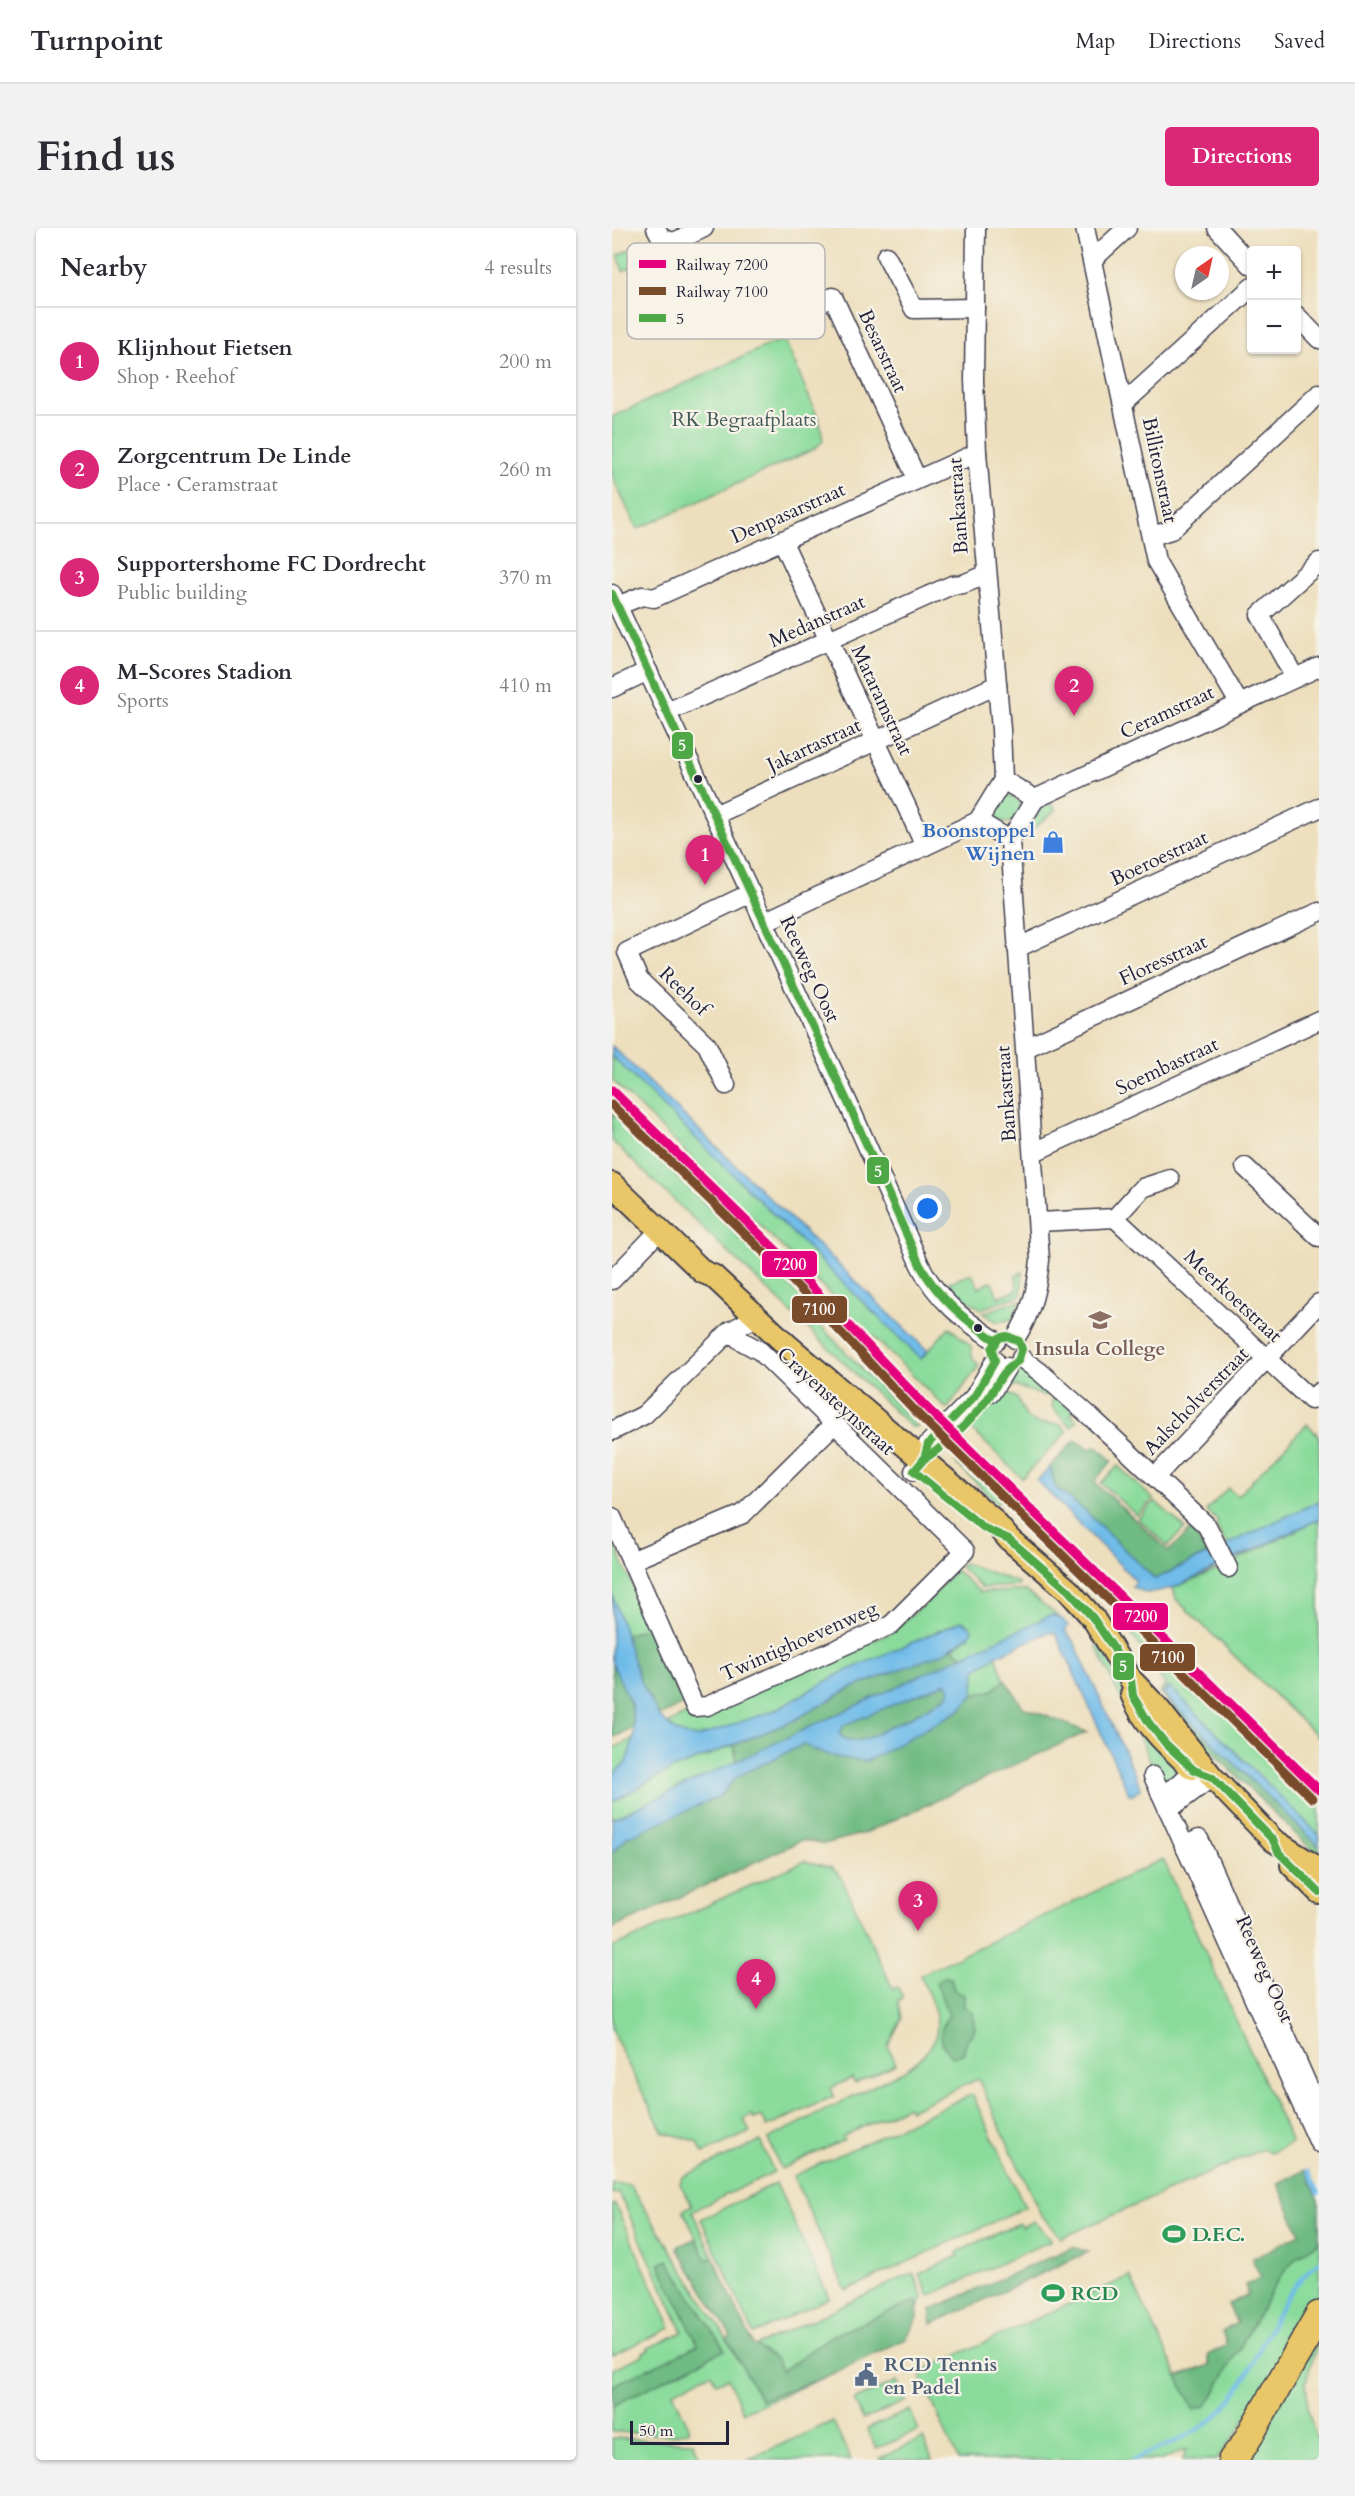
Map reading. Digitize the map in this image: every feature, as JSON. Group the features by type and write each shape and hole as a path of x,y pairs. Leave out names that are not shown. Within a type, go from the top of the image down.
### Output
{"highway":[{"path":"1232,2460 1244,2445 1319,2315"}],"main road":[{"name":"Crayensteynstraat","path":"612,1184 703,1272 713,1276 744,1322 919,1465 992,1518 1009,1539 1068,1590 1093,1618 1131,1680 1156,1706 1203,1773 1273,1840 1311,1864 1319,1872"},
{"name":"Crayensteynstraat","path":"1273,1840 1280,1853 1319,1892"}],"street":[{"path":"656,228 662,239 674,242 704,228"},
{"name":"Bankastraat","path":"976,228 977,453 1003,780"},
{"name":"Billitonstraat","path":"1086,228 1156,561 1239,703"},
{"path":"1092,260 1127,228"},
{"path":"1222,230 1247,261"},
{"path":"886,256 914,309 975,308"},
{"path":"1123,404 1247,291"},
{"name":"Besarstraat","path":"825,301 833,297 917,479"},
{"path":"1152,536 1171,530 1319,394"},
{"name":"Denpasarstraat","path":"615,600 642,596 654,598 977,453"},
{"name":"Mataramstraat","path":"782,540 925,846"},
{"path":"1295,678 1260,615 1319,562"},
{"name":"Medanstraat","path":"667,712 952,585 963,584 986,575"},
{"name":"Reeweg Oost","path":"615,600 926,1277 952,1310 996,1341"},
{"name":"Ceramstraat","path":"1035,799 1319,668"},
{"path":"612,688 648,671"},
{"name":"Jakartastraat","path":"715,815 997,686"},
{"path":"764,922 978,821 1003,780 1035,799 1010,840 978,821"},
{"name":"Boeroestraat","path":"1017,948 1319,808"},
{"name":"Bankastraat","path":"1010,840 1040,1260 1036,1293 1024,1325 1015,1339"},
{"name":"Reehof","path":"726,1085 707,1045 639,980 627,952 751,893"},
{"name":"Floresstraat","path":"1026,1048 1319,912"},
{"name":"Soembastraat","path":"1034,1152 1319,1020"},
{"path":"1245,1167 1319,1237"},
{"path":"1039,1222 1115,1218 1142,1188 1170,1179"},
{"name":"Meerkoetstraat","path":"1115,1218 1311,1400 1319,1392"},
{"path":"612,1280 660,1230"},
{"name":"Aalscholverstraat","path":"1155,1478 1319,1303"},
{"path":"612,1431 644,1415 744,1322"},
{"name":"Crayensteynstraat","path":"744,1322 740,1340 760,1351 965,1551"},
{"path":"919,1465 928,1444 1008,1362 1021,1345 1015,1339 1007,1336 996,1341 992,1349 1008,1362 1040,1372 1092,1418 1207,1526 1227,1568"},
{"path":"612,1517 631,1561 743,1514 834,1424"},
{"name":"Twintighoevenweg","path":"631,1561 695,1707 707,1706 891,1625 965,1551"},
{"path":"1165,1802 1203,1773"},
{"name":"Reeweg Oost","path":"1153,1776 1319,2143"},
{"name":"Reeweg Oost","path":"1184,1846 1199,1839 1319,2111"}],"green space":[{"path":"627,250 627,269 623,271 618,255"},
{"name":"RK Begraafplaats","path":"785,340 820,423 823,441 814,449 637,529 612,476 612,417 775,342"},
{"path":"1007,795 1017,799 1021,809 1017,819 1007,823 997,819 993,809 997,799"},
{"path":"1047,800 1056,810 1030,831 1027,829"},
{"path":"612,1056 921,1359 949,1327 971,1346 972,1357 979,1366 947,1409 612,1080"},
{"path":"612,1113 810,1306 809,1314 918,1427 911,1427 612,1141"},
{"path":"1023,1272 1021,1295 981,1309 963,1297 949,1282 972,1274 979,1288 992,1281 998,1297 1017,1290 1016,1275"},
{"path":"1020,1300 1013,1319 997,1322 983,1313"},
{"path":"1029,1371 1053,1391 1044,1396 1003,1382 1019,1372"},
{"path":"1002,1390 1017,1398 1027,1418 1037,1423 1061,1424 1067,1432 1022,1478 970,1428"},
{"path":"1058,1395 1074,1410 1071,1415 1077,1421 1071,1427 1052,1407 1052,1400"},
{"path":"1307,1424 1319,1436 1319,1501 1229,1544 1222,1538 1216,1524 1218,1521 1206,1511 1228,1488 1237,1496"},
{"path":"1075,1440 1090,1449 1096,1446 1112,1461 1094,1482 1169,1551 1192,1529 1207,1554 1155,1579 1084,1510 1055,1487 1050,1467"},
{"path":"959,1452 1004,1496 997,1503 955,1462"},
{"path":"1118,1466 1153,1499 1137,1516 1101,1483"},
{"path":"1155,1501 1185,1528 1168,1546 1138,1519"},
{"path":"1319,1519 1319,1738 1176,1599 1173,1588 1217,1570"},
{"path":"612,1538 650,1626 624,1636 612,1593"},
{"path":"964,1563 1019,1583 1018,1586 982,1588 959,1566"},
{"path":"955,1570 980,1592 1026,1591 1062,1619 1051,1615 964,1657 953,1648 969,1636 962,1621 728,1730 691,1737 678,1732 668,1724 688,1713 689,1717 693,1717 888,1634 923,1606"},
{"path":"1124,1622 1138,1624 1319,1800 1319,1835 1171,1688 1168,1689"},
{"path":"650,1626 684,1704 659,1716 639,1678 624,1636"},
{"path":"1099,1644 1176,1769 1178,1777 1169,1785 1159,1779 1096,1646"},
{"path":"953,1648 964,1657 737,1762 734,1745 793,1721 849,1689"},
{"path":"996,1656 1005,1680 992,1691 973,1695 975,1669"},
{"path":"612,1663 630,1702 633,1728 612,1738"},
{"path":"1005,1680 1023,1707 1087,1732 865,1833 824,1844 802,1840 612,1929 612,1853 627,1837 720,1796 736,1777 804,1744 814,1750 840,1758 867,1761 960,1710 973,1695 992,1691"},
{"path":"946,1682 950,1689 948,1696 869,1738 853,1741 839,1734 843,1725"},
{"path":"1165,1685 1168,1689 1163,1692 1168,1699 1319,1846 1319,1857 1208,1748 1160,1693"},
{"path":"634,1738 626,1763 612,1775 612,1749"},
{"path":"734,1745 737,1762 612,1819 612,1802 668,1771"},
{"path":"1163,1859 1292,2143 1271,2153 1263,2149 1061,2238 1040,2213 978,2079 910,2110 908,2106 843,2136 844,2140 781,2169 768,2139 905,2070 929,2048 935,2038 936,2016 920,1975"},
{"path":"805,1861 832,1868 841,1877 893,1989 898,1987 903,1998 898,2000 902,2018 888,2046 896,2064 855,2083 852,2078 831,2088 834,2096 767,2127 762,2116 754,2119 752,2115 744,2119 750,2132 703,2153 697,2141 663,2132 623,2055 612,2028 612,1948"},
{"path":"944,1977 951,1978 954,1990 964,1995 964,2006 972,2013 975,2029 967,2040 963,2054 952,2057 944,2047 941,2037 943,2026 949,2015 936,1983"},
{"path":"972,2094 1025,2207 846,2291 793,2176"},
{"path":"760,2141 774,2172 692,2211 713,2257 707,2260 683,2210 692,2205 680,2184 682,2177"},
{"path":"1305,2170 1319,2200 1319,2242 1296,2258 1279,2278 1212,2397 1206,2406 1194,2409 1177,2377 1210,2365 1208,2355 1227,2345 1222,2332 1237,2323 1228,2304 1248,2295 1245,2285 1261,2278 1252,2259 1300,2234 1278,2183"},
{"path":"612,2183 630,2185 727,2339 761,2400 825,2377 743,2412 728,2378 716,2383 711,2373 673,2392 688,2425 688,2431 672,2435 612,2432 612,2369 643,2355 642,2353 649,2350 648,2348 683,2332 619,2193 612,2195"},
{"path":"776,2183 829,2298 754,2334 701,2219"},
{"path":"615,2204 671,2328 612,2355 612,2205"},
{"path":"1034,2221 1052,2240 929,2296 919,2274 958,2256 957,2252 1019,2223 1022,2227"},
{"path":"696,2238 707,2260 713,2257 753,2344 775,2359 782,2371 831,2336 917,2300 918,2317 906,2339 825,2377 761,2400 727,2339 731,2336 677,2247"},
{"path":"1319,2242 1319,2297 1235,2436 1216,2460 1183,2460 1186,2449 1162,2460 958,2460 919,2372 1130,2276 1191,2404 1212,2397 1279,2278 1296,2258"},
{"path":"1073,2247 1088,2252 932,2324 930,2310"},
{"path":"668,2260 725,2350 612,2406 612,2386 698,2345 659,2264"},
{"path":"913,2273 923,2297 918,2309 917,2301 831,2336 782,2371 755,2346"},
{"path":"1319,2338 1306,2381 1308,2408 1314,2432 1319,2440 1319,2460 1241,2460"},
{"path":"897,2381 906,2401 863,2420 854,2400"},
{"path":"910,2410 919,2430 876,2449 867,2429"},
{"path":"833,2421 851,2460 747,2460"},
{"path":"612,2438 693,2442 701,2460 612,2460"},
{"path":"923,2438 932,2459 881,2460 880,2458"}],"water":[{"path":"612,1046 928,1351 921,1359 612,1056"},
{"path":"1050,1467 1055,1487 1084,1510 1155,1579 1319,1501 1319,1519 1173,1588 1147,1593 1132,1587 1136,1581 1037,1481"},
{"path":"612,1593 639,1678 659,1716 674,1730 684,1735 698,1737 775,1710 841,1673 962,1621 972,1630 969,1636 943,1653 849,1689 793,1721 668,1771 612,1802 612,1775 626,1763 634,1738 632,1706 612,1663"},
{"path":"1051,1615 1062,1619 1068,1626 1065,1631 1074,1642 1140,1789 1133,1795 1129,1794 1056,1634 1049,1632 996,1656 976,1669 973,1695 960,1710 867,1761 840,1758 814,1750 804,1744 736,1777 720,1796 627,1837 612,1853 612,1819","holes":["946,1683 950,1689 947,1696 869,1738 853,1741 839,1734 844,1725"]},
{"path":"1171,1688 1319,1835 1319,1846 1168,1699 1163,1692"}],"waterway":[{"path":"1308,2171 1319,2193"},
{"path":"1133,2460 1198,2429 1221,2412 1252,2366 1291,2292 1319,2262"}],"rail line":[{"name":"7200","path":"612,1090 788,1262 928,1409 1319,1790"},
{"name":"7100","path":"612,1105 781,1269 921,1417 1312,1798"}],"transit line":[{"name":"5","path":"612,594 848,1103 920,1265 935,1288 953,1308 996,1341"},
{"name":"5","path":"1007,1336 1019,1341 1022,1349 1018,1361 1004,1374 986,1401 965,1424 924,1459 928,1444 974,1397 995,1361 992,1349 999,1338 1007,1336"},
{"name":"5","path":"924,1459 914,1471 984,1528 1009,1539 1068,1590 1093,1618 1114,1649 1131,1680 1133,1696 1149,1723 1166,1744 1194,1770 1212,1777 1273,1840 1279,1853 1319,1892"}],"place":[{"name":"Zorgcentrum De Linde","path":"1074,716"},
{"name":"Boonstoppel Wijnen","path":"1053,842"},
{"name":"Klijnhout Fietsen","path":"705,885"},
{"name":"Insula College","path":"1100,1320"},
{"name":"Supportershome FC Dordrecht","path":"918,1931"},
{"name":"M-Scores Stadion","path":"756,2009"},
{"name":"D.F.C.","path":"1174,2234"},
{"name":"RCD","path":"1053,2293"},
{"name":"RCD Tennis en Padel","path":"866,2375"}]}
